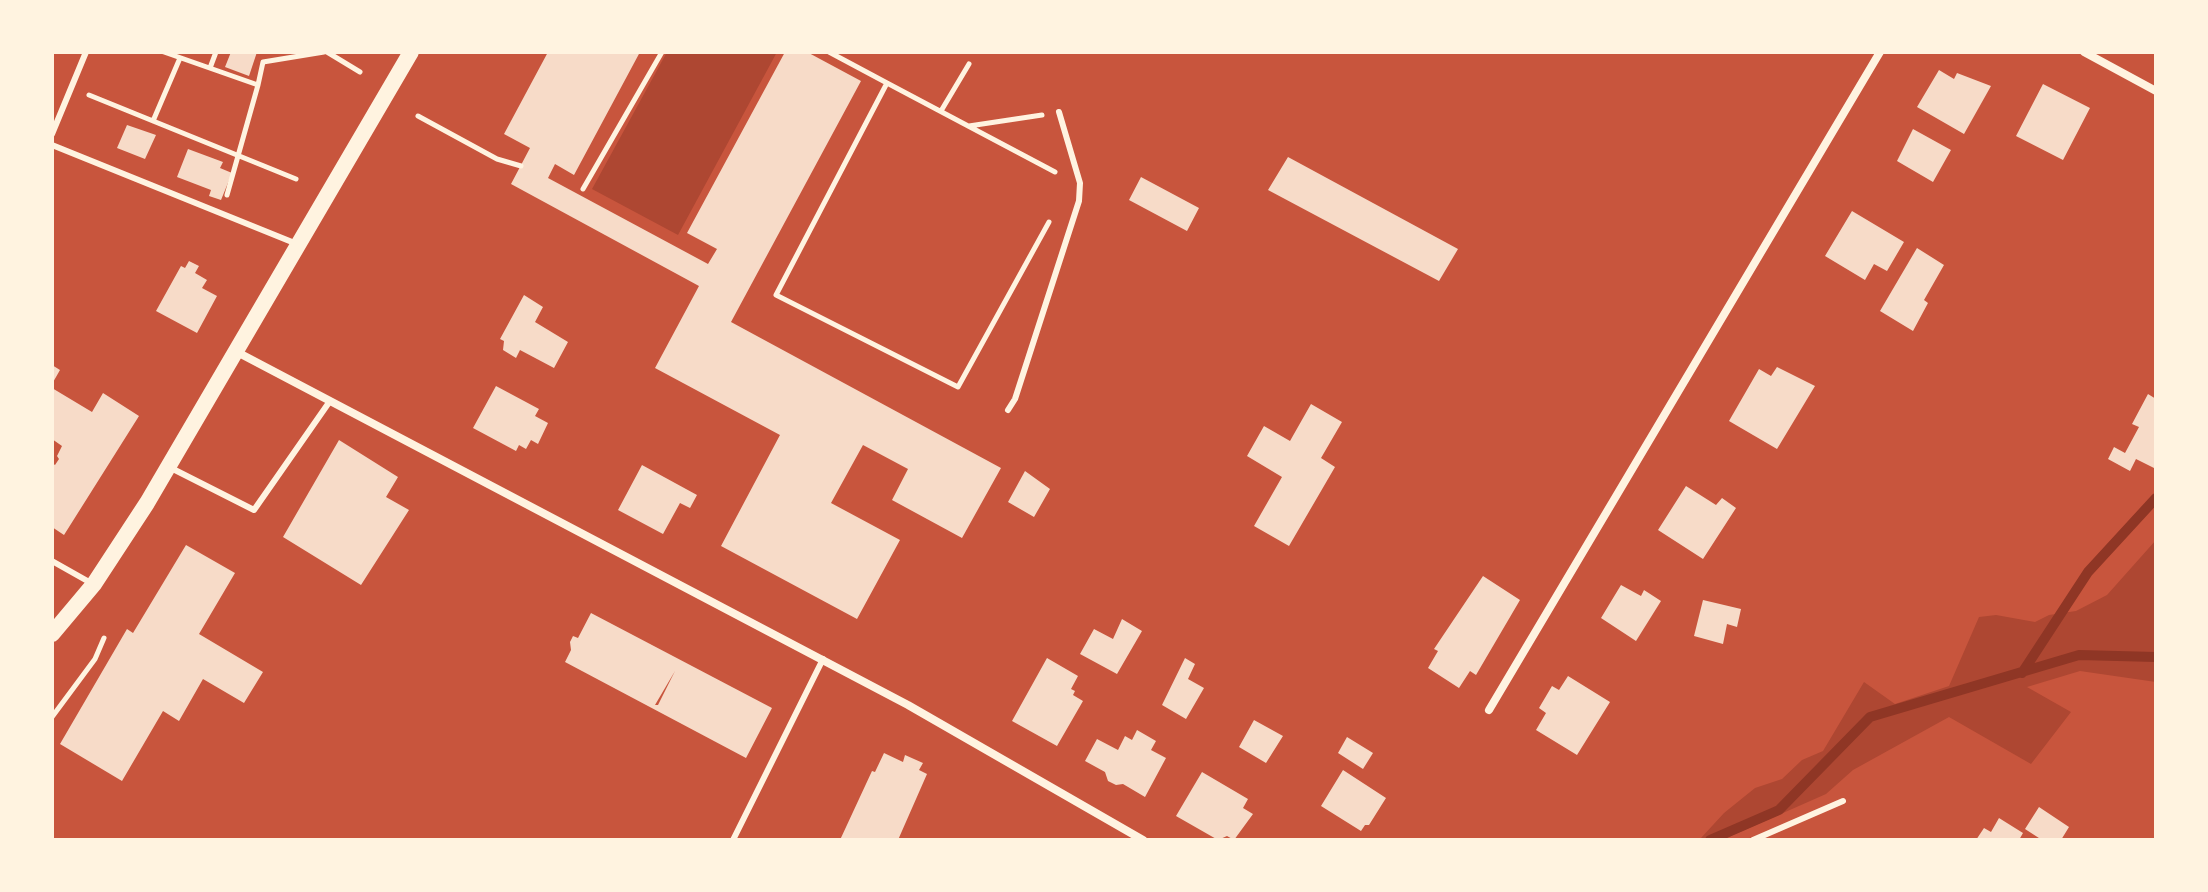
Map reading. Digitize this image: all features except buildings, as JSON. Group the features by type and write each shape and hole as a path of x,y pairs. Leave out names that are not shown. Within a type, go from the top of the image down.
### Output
{"main road":[{"path":"52,634 94,584 167,466 237,352 411,52"}],"street":[{"path":"1489,710 1880,52"},
{"path":"2084,52 2156,91"},
{"path":"237,352 823,659 1143,840"}],"lane":[{"path":"52,134 86,52"},
{"path":"1008,410 1015,399 1079,201 1080,183 1059,112"},
{"path":"52,145 300,245"},
{"path":"167,466 254,510 330,401"},
{"path":"52,561 94,584"},
{"path":"733,840 823,659"},
{"path":"1753,840 1843,801"}],"path":[{"path":"164,52 258,85"},
{"path":"210,68 216,52"},
{"path":"222,215 263,62 326,52 360,72"},
{"path":"583,189 662,52"},
{"path":"829,52 1059,174"},
{"path":"153,121 180,58"},
{"path":"941,111 969,64"},
{"path":"887,83 776,295 958,387 1057,208"},
{"path":"71,87 296,179"},
{"path":"969,126 1059,112"},
{"path":"418,116 497,159 521,166"},
{"path":"52,717 95,659 104,638"}],"shaded area":[{"path":"667,52 777,52 678,235 592,189"},
{"path":"2156,540 2156,682 2080,671 2027,687 2071,712 2031,764 1949,717 1853,770 1826,794 1722,840 1701,838 1724,813 1755,788 1782,779 1802,760 1823,751 1864,682 1895,704 1949,686 1979,617 1996,615 2035,622 2049,615 2076,611 2107,595"}],"waterway":[{"path":"2022,673 2088,572 2156,498"},
{"path":"1710,840 1779,810 1870,717 2079,655 2156,657"}]}
